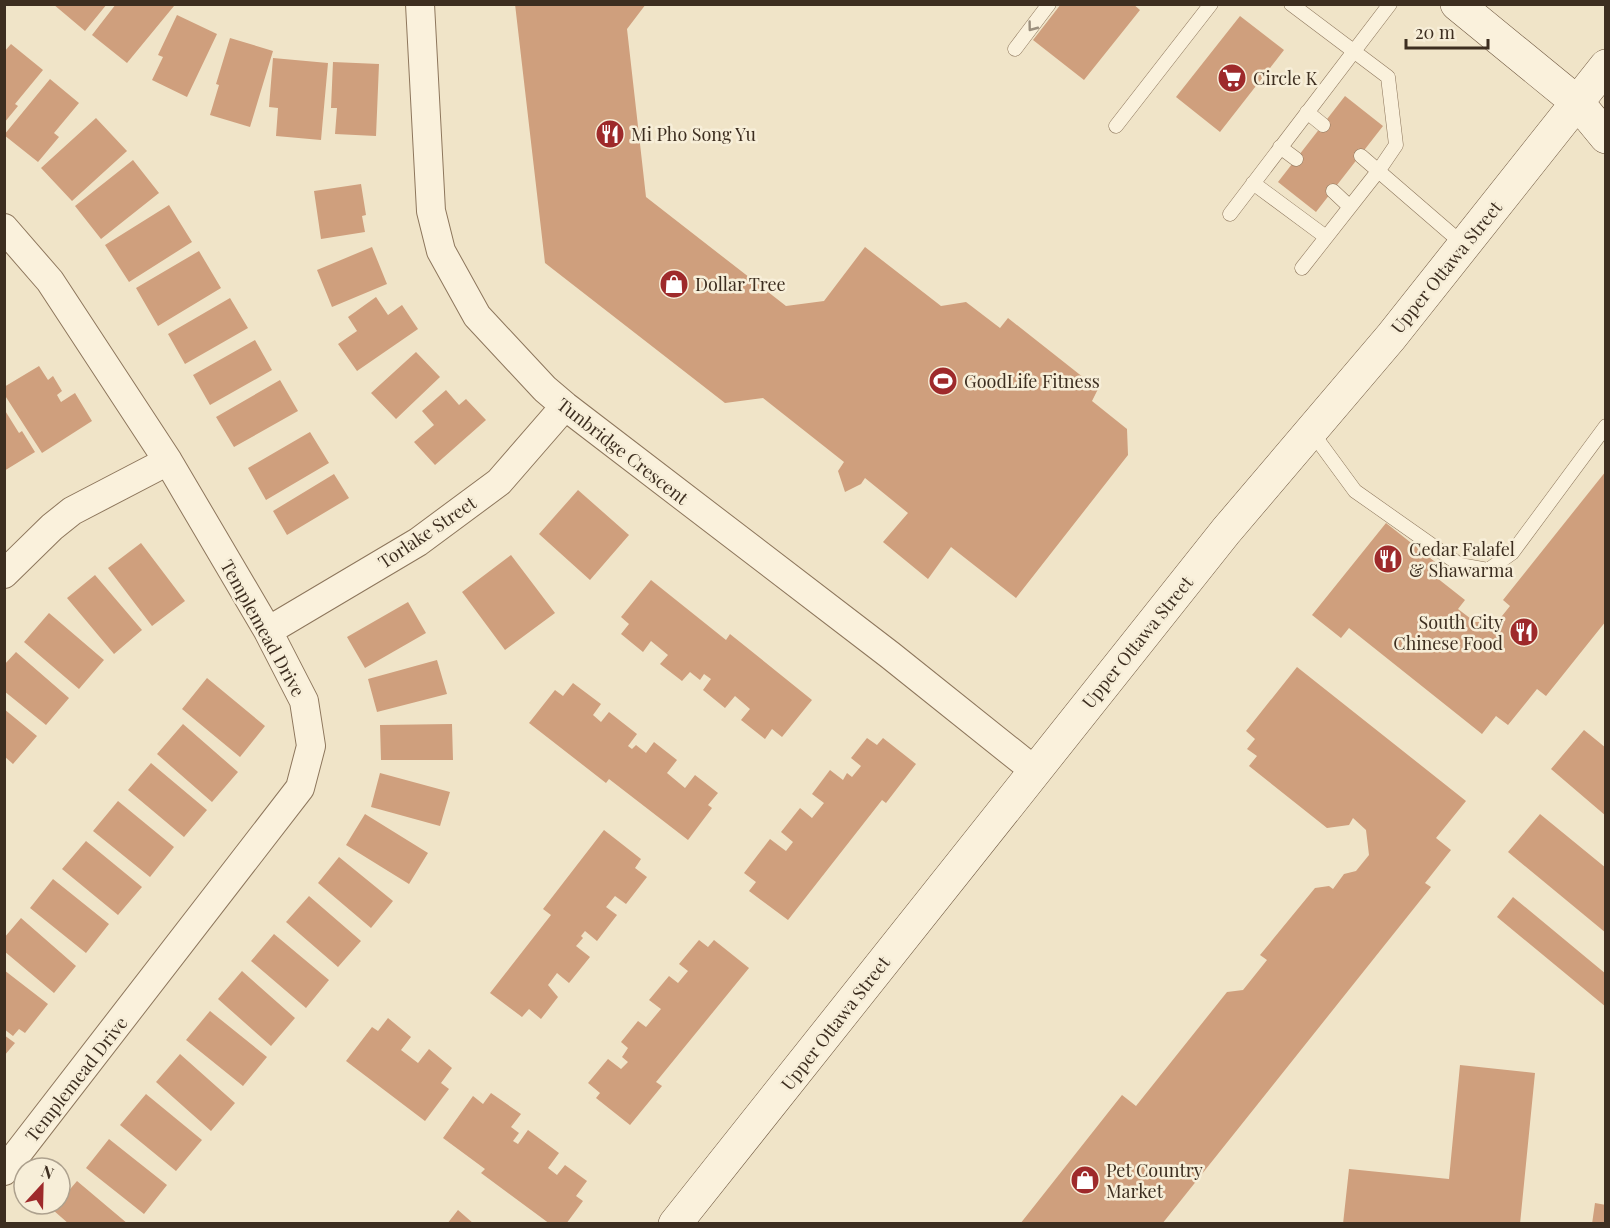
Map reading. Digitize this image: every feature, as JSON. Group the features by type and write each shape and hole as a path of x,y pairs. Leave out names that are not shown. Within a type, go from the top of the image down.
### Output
{"main road":[{"path":"1457,4 1592,109 1605,137"},
{"name":"Upper Ottawa Street","path":"675,1224 1255,495 1391,337 1464,245 1592,109 1605,66"}],"street":[{"name":"Tunbridge Crescent","path":"420,4 431,211 441,251 477,316 545,389 565,406 890,655 1035,771"},
{"name":"Templemead Drive","path":"4,228 50,281 168,461 268,631 304,701 311,746 300,788 4,1171"},
{"name":"Torlake Street","path":"268,631 418,542 499,482 565,406"},
{"path":"4,574 52,527 72,512 168,461"}],"lane":[{"path":"1015,49 1049,4"},
{"path":"1116,126 1210,4"},
{"path":"1291,4 1388,77 1396,146 1302,268"},
{"path":"1230,214 1390,4"},
{"path":"1307,112 1323,125"},
{"path":"1280,147 1296,159"},
{"path":"1361,156 1464,245"},
{"path":"1253,183 1326,237"},
{"path":"1333,191 1350,207"},
{"path":"1311,431 1354,491 1460,565 1488,570 1512,553 1605,426"}],"building":[{"path":"53,4 107,4 85,31"},
{"path":"116,4 174,6 127,63 92,35"},
{"path":"515,4 646,4 627,29 646,197 786,306 824,301 865,247 941,306 966,302 1000,328 1008,318 1098,389 1092,401 1127,429 1128,455 1016,598 951,547 928,579 883,542 908,513 865,478 861,484 845,492 838,471 844,462 763,398 725,403 545,263"},
{"path":"1061,4 1133,4 1140,10 1084,80 1033,40"},
{"path":"177,15 217,34 187,97 152,80 163,57 158,55"},
{"path":"1240,16 1284,50 1220,132 1176,97"},
{"path":"230,38 273,51 250,127 210,115 219,85 216,84"},
{"path":"11,44 43,70 15,104 18,106 4,123 4,52"},
{"path":"273,58 328,63 321,140 276,136 278,108 269,107"},
{"path":"333,62 379,64 376,136 335,134 337,108 331,108"},
{"path":"50,79 79,103 54,133 59,137 38,162 4,135"},
{"path":"1345,96 1383,126 1316,212 1278,182"},
{"path":"96,118 127,151 72,201 41,168"},
{"path":"133,160 159,193 101,239 75,206"},
{"path":"361,184 366,215 362,216 365,232 321,239 314,191"},
{"path":"169,205 192,242 129,282 105,245"},
{"path":"372,247 387,284 332,307 317,270"},
{"path":"199,251 221,288 158,326 136,288"},
{"path":"376,297 388,315 402,305 418,329 357,371 338,344 357,331 348,317"},
{"path":"230,298 248,328 185,364 168,334"},
{"path":"255,340 272,370 210,405 193,375"},
{"path":"416,352 440,377 396,419 371,393"},
{"path":"39,366 48,380 53,376 62,391 57,395 61,402 75,393 92,421 42,453 4,394 4,387"},
{"path":"280,380 298,411 234,447 216,417"},
{"path":"446,390 459,405 466,399 486,420 435,465 414,442 434,425 422,411"},
{"path":"4,409 19,433 22,431 35,452 4,471"},
{"path":"310,432 329,463 266,500 248,468"},
{"path":"1606,471 1606,621 1546,696 1537,689 1508,725 1496,716 1482,734 1349,628 1341,638 1312,615 1386,523 1439,565 1432,574 1465,600 1458,609 1475,622 1498,621 1510,606 1503,600"},
{"path":"334,474 349,498 287,535 273,511"},
{"path":"578,490 629,535 590,580 539,534"},
{"path":"141,543 185,601 152,626 108,568"},
{"path":"511,555 555,613 505,650 462,592"},
{"path":"95,575 142,630 114,654 67,598"},
{"path":"651,580 726,640 730,634 812,700 782,737 772,729 765,739 741,720 750,709 735,696 725,708 703,690 711,679 704,674 700,680 690,672 682,681 660,664 668,655 651,641 643,652 621,634 629,624 621,617"},
{"path":"408,602 426,633 365,668 347,637"},
{"path":"49,613 104,660 79,689 24,642"},
{"path":"16,652 69,698 46,725 4,691 4,665"},
{"path":"437,660 447,694 377,712 368,679"},
{"path":"1297,667 1466,801 1436,838 1451,850 1425,883 1431,887 1162,1224 1020,1224 1122,1095 1136,1106 1227,992 1243,990 1267,960 1260,955 1315,888 1329,886 1333,889 1344,874 1356,871 1369,855 1366,830 1353,818 1349,825 1327,828 1249,766 1257,756 1247,749 1255,739 1246,731"},
{"path":"207,678 265,726 240,757 182,709"},
{"path":"573,683 601,704 593,715 601,722 609,712 637,734 628,746 632,749 636,745 646,753 654,742 677,760 667,773 685,788 695,775 718,793 708,805 712,808 688,840 609,779 606,783 529,723 555,690 563,696"},
{"path":"4,709 37,736 13,764 4,756"},
{"path":"183,724 238,772 212,802 157,754"},
{"path":"452,724 453,760 381,760 380,725"},
{"path":"1584,730 1606,748 1606,816 1551,769"},
{"path":"867,738 877,745 883,738 916,764 886,803 882,800 788,920 749,891 756,882 744,873 770,839 786,851 793,842 781,832 800,808 812,818 824,803 812,794 830,770 843,780 847,773 852,777 861,766 851,758"},
{"path":"151,763 207,810 184,837 128,790"},
{"path":"380,773 450,792 440,826 371,807"},
{"path":"118,801 174,847 150,877 93,831"},
{"path":"365,814 428,853 409,884 346,845"},
{"path":"1540,814 1606,868 1606,933 1508,852"},
{"path":"604,830 641,859 635,868 647,877 626,904 615,896 606,907 617,915 597,941 585,931 581,936 583,938 576,946 590,957 569,983 557,973 548,985 558,997 541,1019 529,1009 522,1017 490,993 551,915 543,909"},
{"path":"86,841 142,887 118,915 62,869"},
{"path":"339,857 393,901 371,928 318,883"},
{"path":"53,879 109,924 86,953 30,908"},
{"path":"309,896 361,941 338,967 286,922"},
{"path":"1513,897 1606,974 1606,1007 1497,917"},
{"path":"21,918 76,966 54,993 4,951 4,938"},
{"path":"274,934 329,980 306,1008 251,961"},
{"path":"699,940 708,947 714,940 749,968 656,1082 662,1086 630,1125 596,1098 600,1093 588,1083 608,1059 621,1069 628,1062 622,1057 628,1048 621,1042 638,1021 646,1027 661,1009 649,1000 669,976 678,983 688,971 679,964"},
{"path":"4,970 48,1004 25,1033 19,1029 13,1036 4,1029"},
{"path":"242,971 295,1018 271,1046 218,999"},
{"path":"210,1011 267,1057 243,1086 186,1040"},
{"path":"388,1018 411,1037 401,1050 418,1063 429,1049 452,1068 441,1083 449,1089 425,1121 346,1061 372,1027 378,1031"},
{"path":"4,1035 15,1043 4,1056"},
{"path":"180,1054 235,1103 211,1131 156,1082"},
{"path":"1460,1065 1535,1073 1520,1224 1343,1224 1349,1169 1449,1179"},
{"path":"491,1093 521,1114 511,1127 519,1133 513,1141 518,1144 528,1130 559,1153 548,1168 557,1175 565,1165 587,1181 576,1196 583,1201 566,1224 550,1224 481,1173 485,1169 443,1138 473,1096 483,1104"},
{"path":"146,1094 202,1140 176,1171 120,1125"},
{"path":"109,1139 167,1185 144,1214 86,1168"},
{"path":"77,1181 128,1224 69,1224 60,1216 72,1216 72,1187"},
{"path":"1595,1203 1606,1205 1606,1224 1592,1224"},
{"path":"458,1210 474,1224 447,1224"}],"place":[{"name":"Circle K","path":"1232,78"},
{"name":"Mi Pho Song Yu","path":"610,134"},
{"name":"Dollar Tree","path":"674,284"},
{"name":"GoodLife Fitness","path":"943,381"},
{"name":"Cedar Falafel & Shawarma","path":"1388,559"},
{"name":"South City Chinese Food","path":"1524,632"},
{"name":"Pet Country Market","path":"1085,1180"}]}
